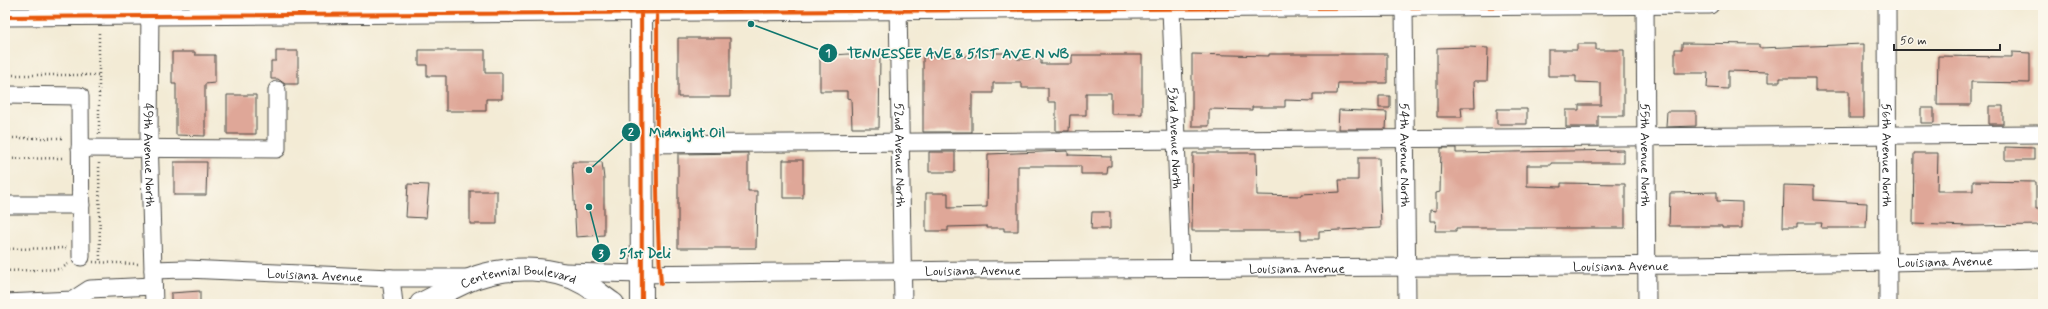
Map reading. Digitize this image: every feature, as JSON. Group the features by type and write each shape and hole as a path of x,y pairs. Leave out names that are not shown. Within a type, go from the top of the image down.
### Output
{"main road":[{"path":"641,9 642,304"},
{"name":"Centennial Boulevard","path":"421,304 477,278 500,272 552,271 584,284 613,304"}],"street":[{"name":"55th Avenue North","path":"1645,5 1647,304"},
{"path":"6,25 150,10 898,8 1171,9 1404,6 1710,5"},
{"name":"56th Avenue North","path":"1887,5 1888,304"},
{"name":"54th Avenue North","path":"1404,6 1407,304"},
{"name":"52nd Avenue North","path":"898,8 903,304"},
{"name":"53rd Avenue North","path":"1171,9 1180,268"},
{"name":"49th Avenue North","path":"150,10 150,150 154,304"},
{"path":"73,148 150,150 277,149 277,90"},
{"path":"6,94 80,96 73,148 81,205 75,252"},
{"path":"641,144 1405,140 2043,134"},
{"path":"5,205 81,205"},
{"name":"Louisiana Avenue","path":"552,271 642,274 1180,268 1407,268 1888,263 2043,259"},
{"name":"Louisiana Avenue","path":"5,302 73,300 90,289 153,278 186,268 391,278 477,278"},
{"path":"391,278 394,304"}],"path":[{"path":"6,25 6,159 73,148"},
{"path":"99,33 99,141"},
{"path":"6,75 99,75"},
{"path":"6,138 73,148"},
{"path":"99,157 100,262"},
{"path":"5,249 75,252"}],"building":[{"path":"678,38 730,38 730,97 678,97"},
{"path":"1682,43 1759,44 1759,48 1864,44 1864,118 1849,118 1849,91 1815,91 1815,78 1780,78 1780,82 1768,82 1768,72 1728,71 1728,89 1707,88 1708,73 1675,73 1675,49 1682,49"},
{"path":"1577,44 1596,44 1596,50 1624,50 1624,116 1598,116 1598,127 1566,127 1566,110 1579,110 1579,105 1601,105 1601,83 1576,82 1576,76 1548,76 1548,50 1577,50"},
{"path":"1437,48 1488,48 1487,81 1474,81 1475,107 1461,107 1462,117 1437,117"},
{"path":"977,49 994,50 994,53 1017,53 1017,59 1041,59 1041,64 1072,64 1072,55 1142,55 1142,114 1111,114 1111,93 1086,93 1086,115 1070,115 1069,131 1056,131 1056,102 1048,102 1048,88 1022,88 1022,83 993,83 993,93 972,93 972,132 923,132 923,57 976,56"},
{"path":"419,50 485,50 485,73 502,73 502,99 486,99 486,111 446,111 446,76 427,76 427,65 419,65"},
{"path":"276,51 298,51 298,84 285,84 278,79 271,79 271,61 276,61"},
{"path":"172,52 195,52 195,55 215,55 215,83 205,84 205,136 176,135 176,84 172,84"},
{"path":"2012,52 2030,53 2030,83 1971,82 1971,105 1937,105 1938,56 2012,57"},
{"path":"848,54 880,55 879,128 852,128 851,99 847,98 847,91 820,91 820,56"},
{"path":"1192,54 1269,56 1269,54 1387,54 1387,83 1338,83 1337,94 1313,94 1313,101 1285,100 1285,107 1252,107 1252,110 1209,109 1209,126 1192,126"},
{"path":"227,95 256,95 256,134 227,134"},
{"path":"1379,96 1390,96 1390,108 1379,108"},
{"path":"1989,106 2003,106 2003,124 1989,124"},
{"path":"1921,108 1934,108 1934,123 1921,123"},
{"path":"1497,109 1527,109 1527,124 1497,124"},
{"path":"1339,110 1387,112 1386,129 1338,129"},
{"path":"1667,111 1696,111 1696,126 1666,127"},
{"path":"2005,147 2034,148 2034,160 2005,160"},
{"path":"1441,148 1456,148 1456,153 1624,150 1624,163 1551,163 1551,165 1527,165 1527,186 1561,187 1561,183 1625,184 1625,228 1456,228 1456,231 1435,231 1436,221 1430,221 1430,210 1436,211 1436,193 1440,192"},
{"path":"1068,151 1068,155 1111,156 1111,166 1108,166 1107,174 1081,174 1081,166 1018,166 1018,231 1004,231 1004,228 987,228 987,226 948,227 948,231 926,231 926,193 948,193 948,208 987,207 988,154"},
{"path":"929,152 955,152 955,172 929,172"},
{"path":"748,153 748,191 757,191 756,248 678,248 678,154"},
{"path":"1193,153 1256,153 1257,195 1301,196 1301,194 1340,192 1339,180 1358,180 1358,158 1379,158 1381,228 1319,231 1319,239 1301,239 1301,231 1192,231"},
{"path":"1914,153 1938,153 1937,191 1973,191 1973,181 2036,182 2036,209 2043,209 2043,225 1969,226 1913,224"},
{"path":"783,160 803,160 803,198 783,198"},
{"path":"174,162 207,162 206,195 174,195"},
{"path":"572,162 602,162 604,179 604,235 576,237"},
{"path":"408,184 429,185 426,218 406,217"},
{"path":"1784,185 1814,186 1814,200 1867,203 1866,228 1821,228 1822,223 1797,223 1797,227 1783,227"},
{"path":"470,191 497,191 497,224 470,224"},
{"path":"1717,192 1717,201 1742,202 1742,228 1722,228 1722,226 1669,226 1670,193"},
{"path":"1092,212 1110,212 1110,229 1091,229"},
{"path":"200,291 200,304 171,304 171,293"}],"cycle path":[{"path":"641,5 642,304"},
{"path":"657,5 657,179 661,284"},
{"path":"5,17 1710,5"}],"place":[{"name":"TENNESSEE AVE & 51ST AVE N WB","path":"751,24"},
{"name":"Midnight Oil","path":"589,170"},
{"name":"51st Deli","path":"589,207"}]}
